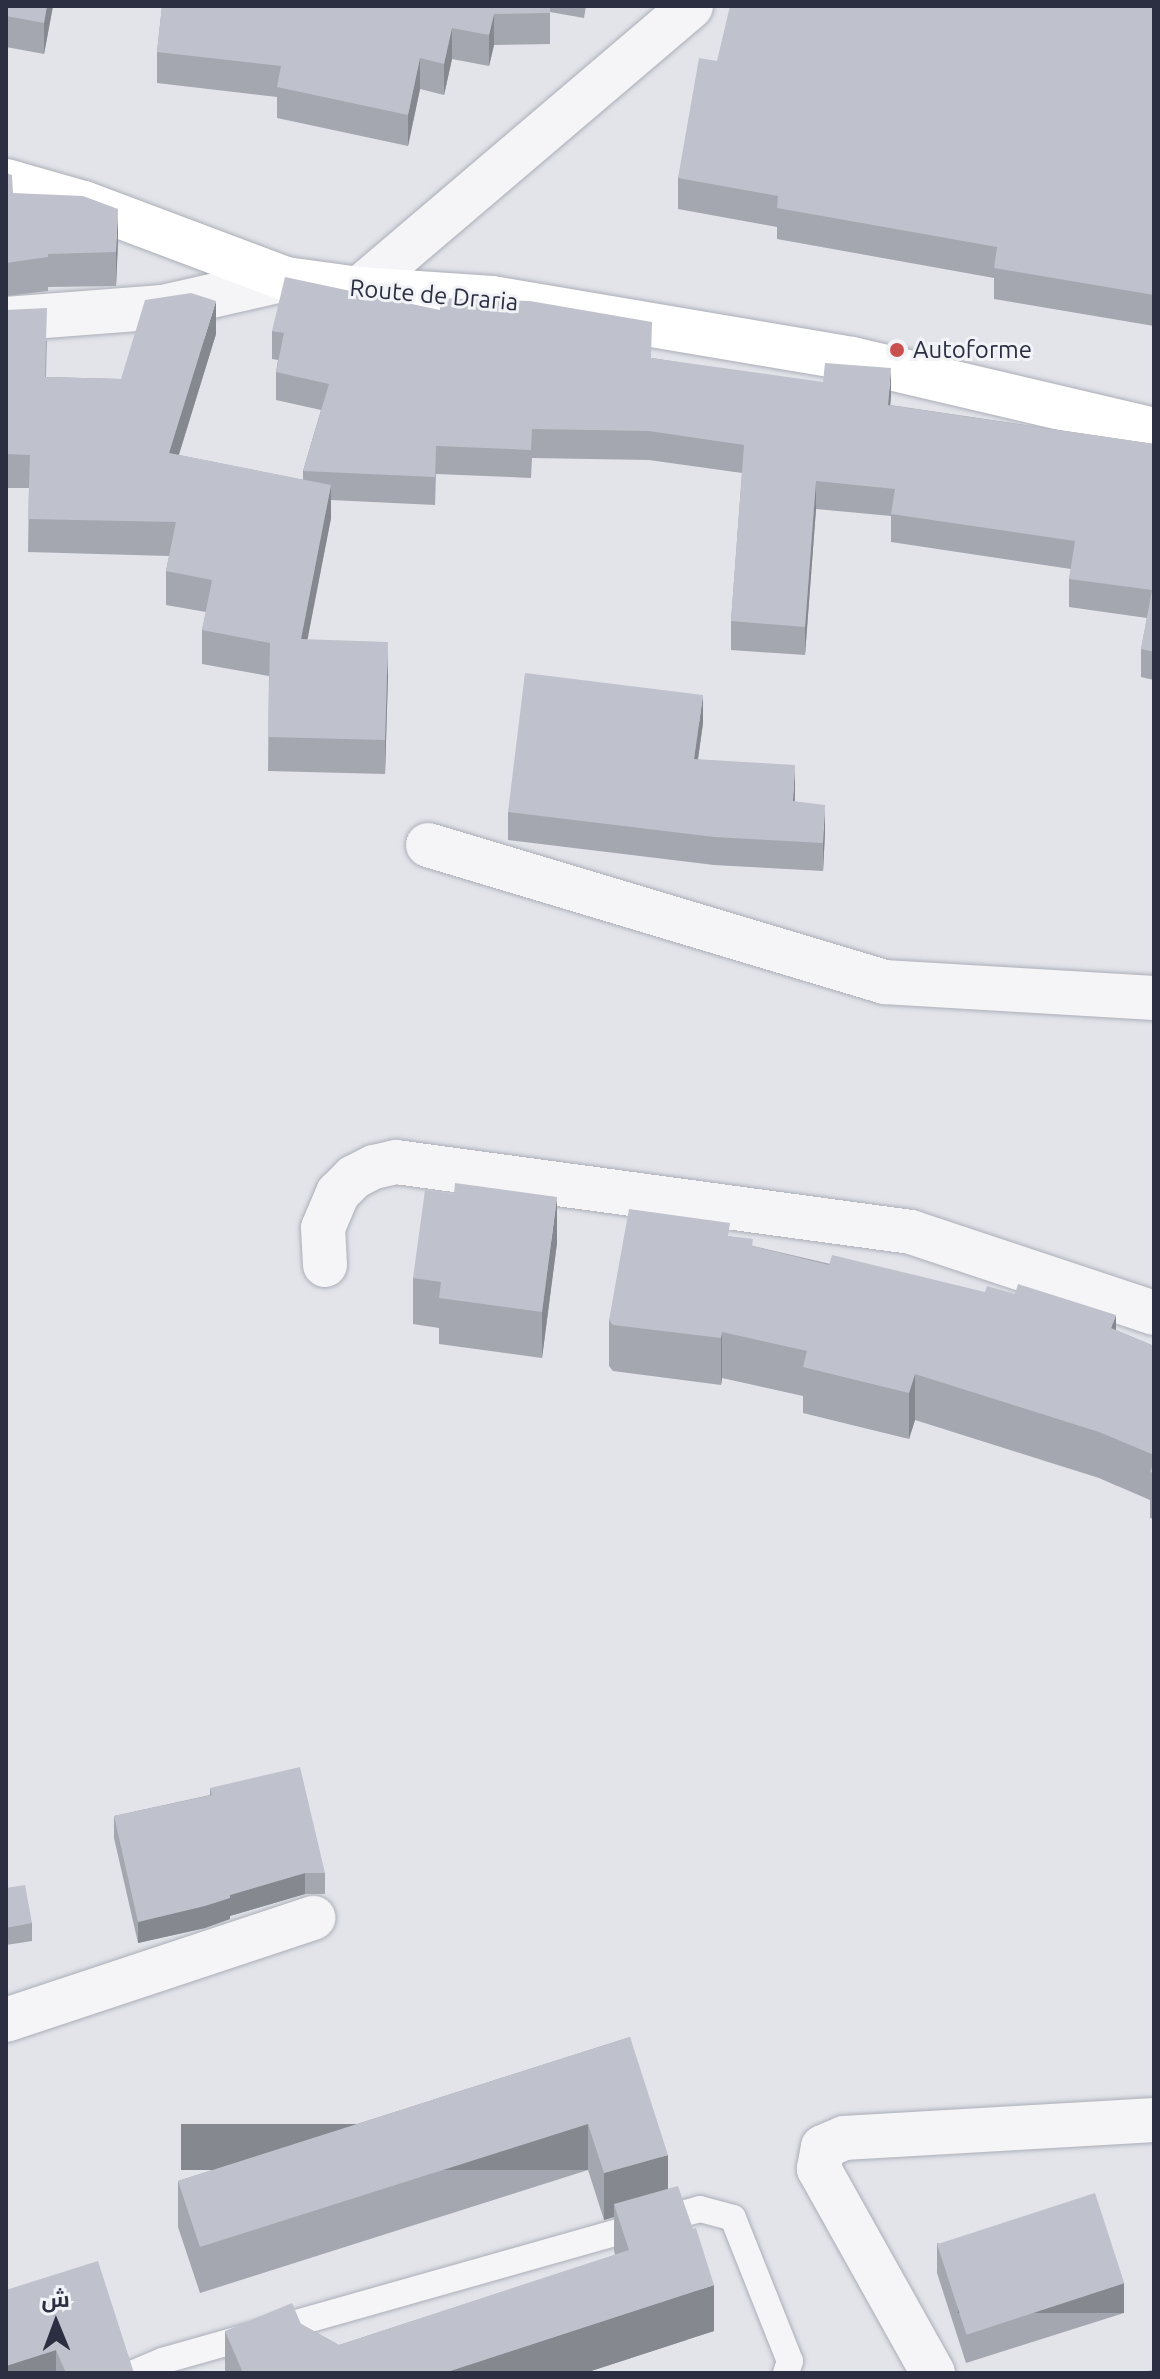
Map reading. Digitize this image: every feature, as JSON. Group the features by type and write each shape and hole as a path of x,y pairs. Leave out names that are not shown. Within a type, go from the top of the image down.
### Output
{"main road":[{"name":"Route de Draria","path":"6,181 84,203 286,279 359,289 492,298 836,356 1154,430"}],"street":[{"path":"359,289 691,6"},
{"path":"6,319 32,320 163,307 286,279"},
{"path":"428,845 885,982 1154,998"},
{"path":"325,1265 323,1228 338,1193 354,1177 374,1167 396,1162 911,1232 1154,1313"},
{"path":"6,2020 313,1918"},
{"path":"933,2373 819,2169 823,2147 844,2138 1154,2120"}],"lane":[{"path":"134,2373 164,2367 700,2209 733,2218 790,2361 786,2373"}],"building":[{"path":"6,6 47,6 44,23 6,16"},
{"path":"162,6 550,6 550,13 494,14 489,35 452,28 444,64 420,58 408,115 277,87 281,66 157,52"},
{"path":"730,6 1154,6 1154,295 994,268 997,247 777,208 778,196 678,178 699,58 717,61"},
{"path":"6,173 12,175 13,193 83,196 118,209 116,252 48,254 48,257 6,263"},
{"path":"285,277 440,310 440,298 530,301 652,322 651,358 823,382 825,363 891,368 888,405 1154,444 1154,652 1141,649 1152,590 1069,579 1075,541 891,514 895,489 816,481 805,627 731,621 744,445 649,431 532,429 531,450 436,446 435,477 303,471 329,384 276,372 284,333 272,331"},
{"path":"191,293 216,301 169,453 331,485 301,639 388,642 385,740 268,737 270,643 202,630 212,580 166,571 176,522 28,519 30,455 6,454 6,310 47,308 45,377 121,379 145,300"},
{"path":"525,673 703,695 694,759 795,765 793,801 825,805 823,843 714,837 508,812"},
{"path":"455,1183 557,1197 542,1312 439,1298 441,1282 413,1278 425,1190 454,1194"},
{"path":"629,1209 730,1223 728,1236 753,1239 752,1246 829,1265 832,1255 985,1292 987,1286 1015,1294 1018,1284 1116,1315 1111,1328 1154,1346 1154,1455 1099,1432 915,1374 909,1393 803,1367 807,1351 722,1332 721,1338 613,1325 609,1320"},
{"path":"300,1767 325,1873 305,1873 230,1895 230,1898 205,1906 138,1922 114,1816 212,1795 210,1788"},
{"path":"25,1885 32,1923 6,1928 6,1888"},
{"path":"630,2037 668,2155 604,2173 588,2124 200,2247 178,2181"},
{"path":"678,2186 693,2229 696,2228 714,2285 444,2373 243,2373 225,2331 292,2303 301,2324 339,2345 629,2250 614,2204"},
{"path":"1095,2193 1124,2283 966,2335 937,2244"},
{"path":"98,2261 134,2373 66,2373 56,2350 6,2366 6,2290"}],"place":[{"name":"Autoforme","path":"897,350"}]}
